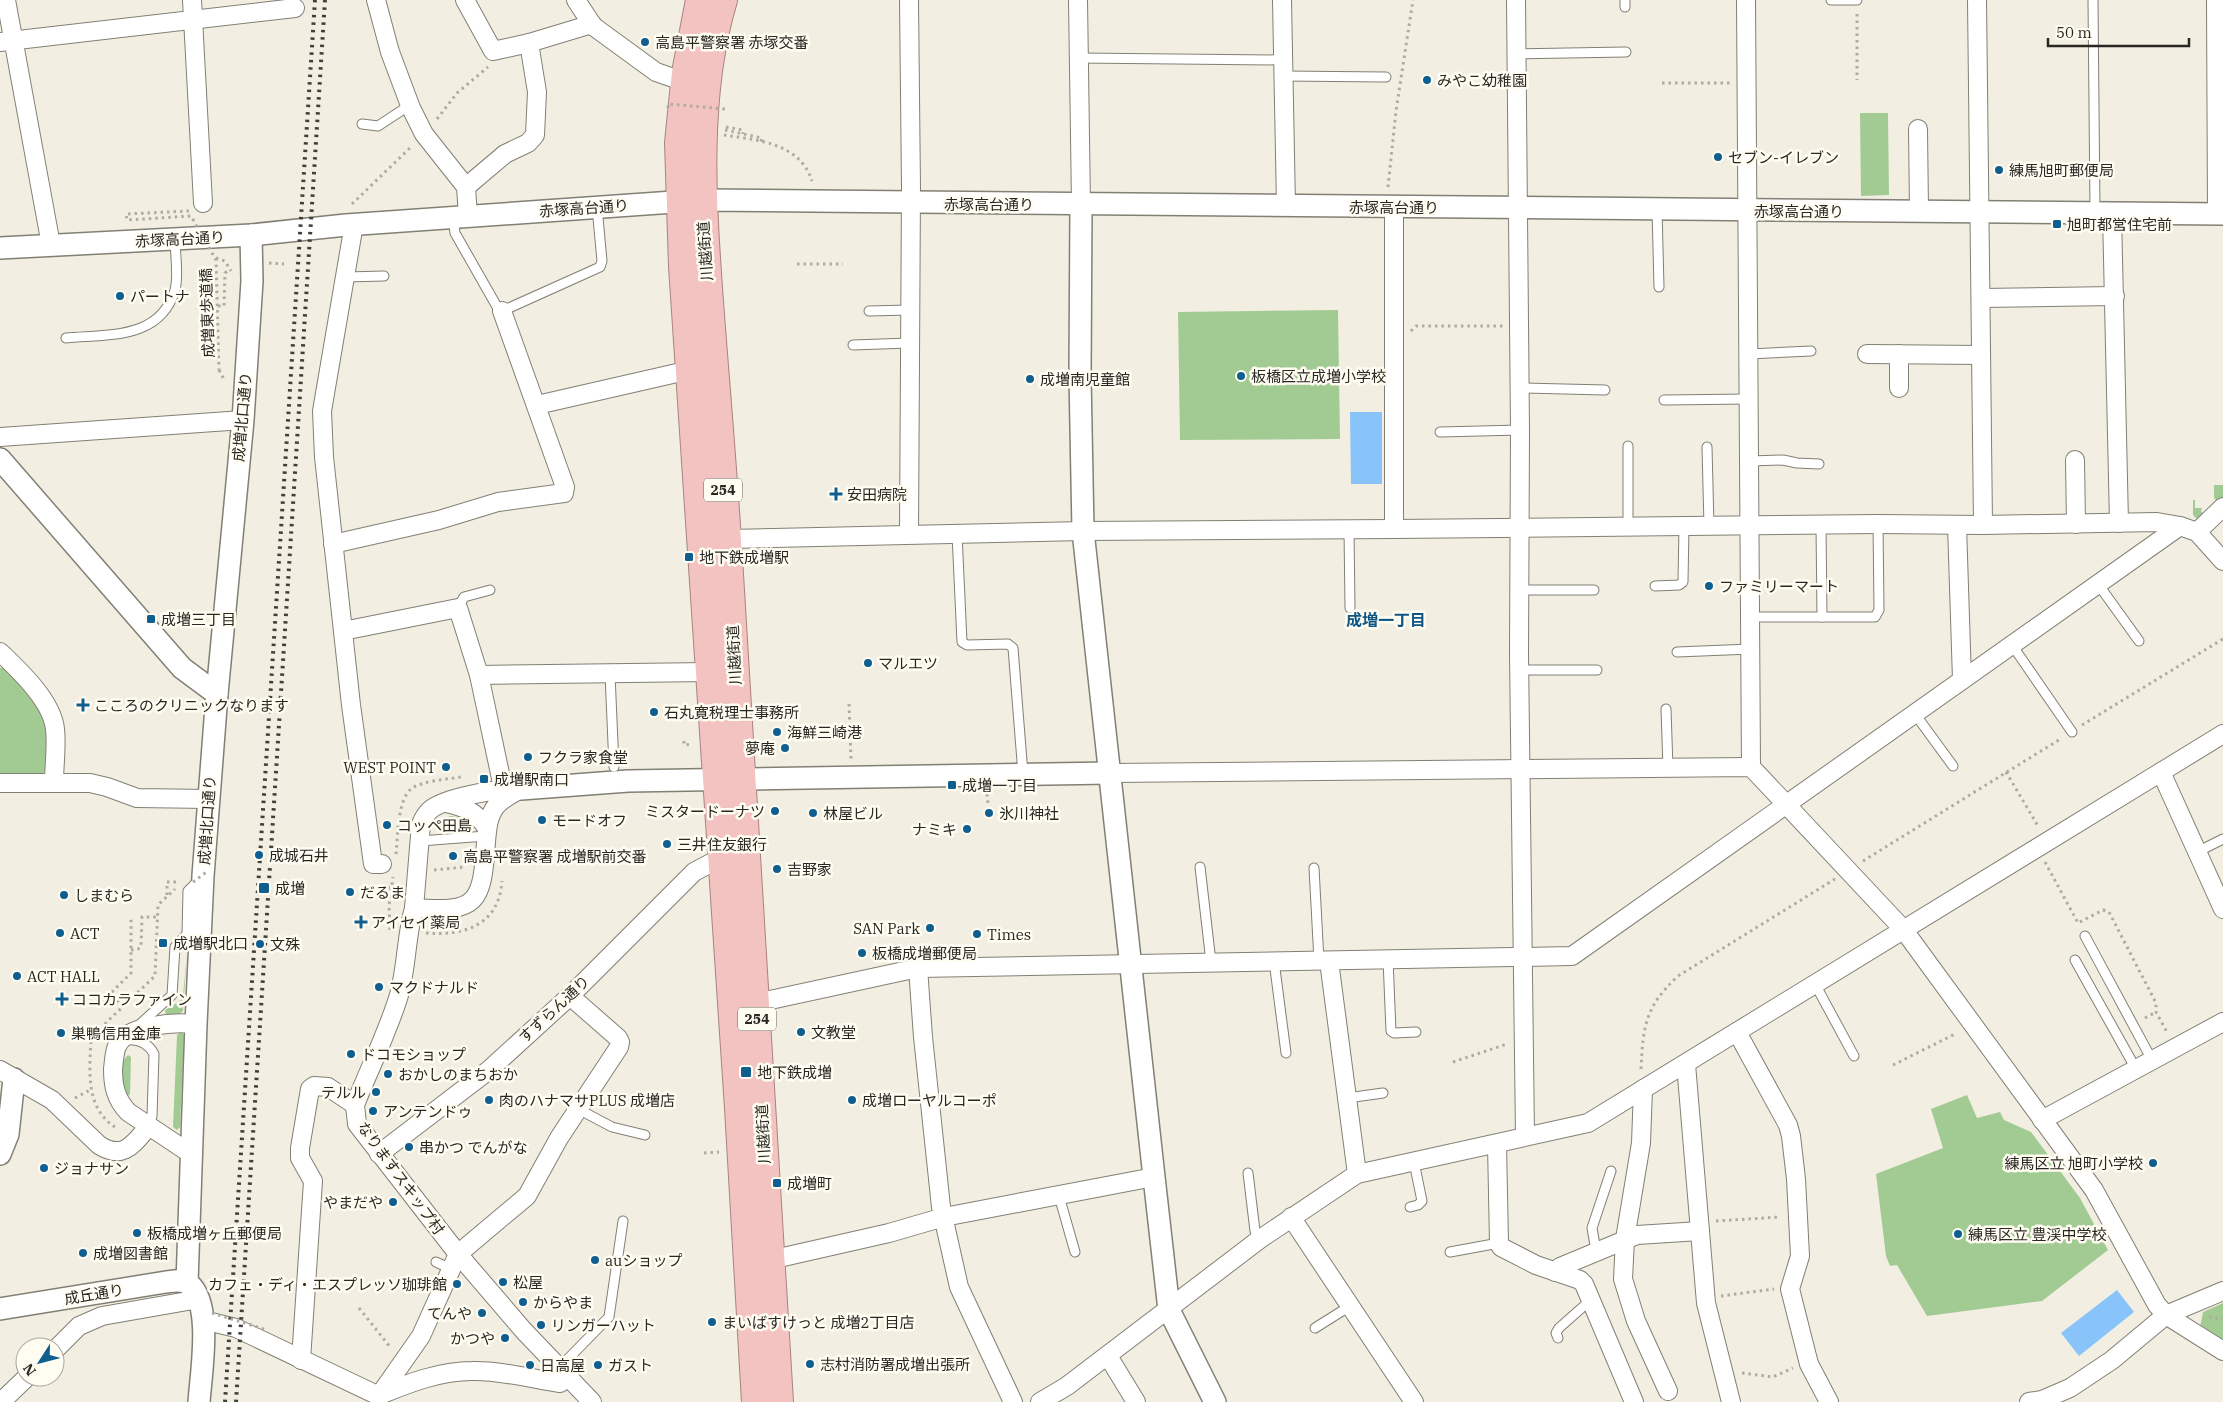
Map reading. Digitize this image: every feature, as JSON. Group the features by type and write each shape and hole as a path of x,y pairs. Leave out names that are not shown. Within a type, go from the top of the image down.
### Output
{"highway":[{"name":"川越街道","path":"700,0 685,82 679,143 691,201 727,539 729,779 722,857 756,1402"},
{"name":"川越街道","path":"723,0 715,27 691,201 690,370 709,672 729,779 756,1003 779,1402"}],"street":[{"path":"6,0 7,41 51,245"},
{"path":"192,0 196,207"},
{"path":"376,0 390,52 410,105 424,134 466,187"},
{"path":"465,0 493,51 529,43 592,24"},
{"path":"576,0 592,24 656,72 685,82"},
{"path":"909,0 909,533"},
{"path":"1078,0 1081,205 1080,376 1083,531 1169,1310 1215,1402"},
{"path":"1283,0 1286,206"},
{"path":"1516,0 1520,430 1518,590 1525,1136"},
{"path":"1746,0 1751,767 1903,929 2094,1190 2157,1306 2166,1316 2223,1350"},
{"path":"1977,0 1983,526"},
{"path":"2216,0 2220,214"},
{"path":"7,41 295,8"},
{"path":"460,216 466,187 505,154 528,143 535,135 537,92 529,43"},
{"path":"1918,129 1919,211"},
{"name":"赤塚高台通り","path":"0,248 51,245 175,249 251,235 354,224 691,201 2220,214"},
{"path":"1394,206 1394,530"},
{"path":"2103,214 2115,296 2119,523"},
{"path":"354,224 322,411 324,457 351,705 373,864 388,865"},
{"name":"成増北口通り","path":"199,1402 200,1304 191,1154 201,918 197,877 208,799 217,694 233,421 252,281 251,235"},
{"path":"1980,298 2115,296"},
{"path":"333,544 440,520 498,502 564,493 566,488 502,311"},
{"path":"1867,354 1981,355"},
{"path":"1899,354 1899,388"},
{"path":"537,406 690,370"},
{"path":"0,437 233,421"},
{"path":"0,459 182,668 217,694"},
{"path":"2075,460 2076,524"},
{"path":"2197,532 2223,507"},
{"path":"727,539 909,533 1394,530 1628,525 1878,524 1983,526 2157,522 2180,526 2197,532 2223,561"},
{"path":"1957,525 1962,680"},
{"path":"756,1003 918,968 1572,956 2180,526"},
{"path":"343,632 458,608 479,675 510,791"},
{"path":"0,652 44,700 51,714 55,728 54,783"},
{"path":"479,675 709,672"},
{"path":"1040,1402 1067,1386 1108,1356 1260,1239 1357,1174 1498,1144 1525,1136 1588,1124 2223,734"},
{"path":"414,908 451,910 471,902 480,891 487,832 496,807 510,791 621,781 1110,773 1751,767"},
{"path":"2161,772 2223,909"},
{"path":"0,783 96,784 127,796 147,799 208,799"},
{"name":"なりますスキップ村","path":"510,791 436,806 424,817 414,908 408,931 405,970 398,996 355,1105 357,1124 379,1154 448,1262 592,1402"},
{"path":"446,803 462,806 474,812 487,832"},
{"name":"すずらん通り","path":"379,1154 489,1070 570,996 694,872 722,857"},
{"path":"1324,961 1347,1098 1357,1174"},
{"path":"918,968 923,1037 941,1207 959,1287 1013,1402"},
{"path":"379,1399 420,1336 448,1262 526,1196 620,1042 570,996"},
{"path":"2042,1120 2223,1022"},
{"path":"191,1154 128,1112 115,1092 114,1065 115,1052 125,1038 146,1028 181,1023 196,1024"},
{"path":"1737,1032 1790,1131 1796,1179 1800,1256 1791,1286 1808,1361 1829,1402"},
{"path":"1686,1064 1706,1298 1732,1402"},
{"path":"7,1075 59,1105 103,1148 113,1151 123,1150 135,1142 148,1126"},
{"path":"0,1154 8,1134 7,1075"},
{"path":"301,1360 313,1181 300,1158 300,1148 310,1089 314,1086 328,1087 355,1105"},
{"path":"1643,1089 1641,1143 1625,1239 1624,1279 1636,1321 1668,1390"},
{"path":"1498,1144 1498,1243 1501,1247 1536,1265 1582,1282 1634,1402"},
{"path":"770,1260 889,1233 944,1217 1154,1178"},
{"path":"1291,1217 1414,1402"},
{"path":"1555,1272 1560,1267 1637,1235 1699,1226"},
{"name":"成丘通り","path":"0,1309 181,1281 200,1304"},
{"path":"2029,1402 2051,1396 2082,1380 2112,1360 2166,1316 2223,1291"},
{"path":"65,1340 79,1326 102,1316 200,1304 230,1326 379,1399"},
{"path":"1108,1356 1136,1402"},
{"path":"379,1399 407,1384 441,1374 473,1370 560,1383 563,1373"},
{"path":"1,1402 17,1387"}],"lane":[{"path":"1831,0 1857,0"},
{"path":"2093,0 2103,214"},
{"path":"1516,54 1626,52"},
{"path":"1079,58 1283,68 1386,77"},
{"path":"362,124 378,126 410,105"},
{"path":"460,216 455,233 499,312 600,267 602,261 597,207"},
{"path":"1657,209 1659,287"},
{"path":"66,338 138,330 148,325 167,307 175,288 175,249"},
{"path":"346,277 384,276"},
{"path":"869,311 909,310"},
{"path":"853,344 909,344"},
{"path":"1749,354 1811,351"},
{"path":"1519,388 1605,390"},
{"path":"1664,400 1748,399"},
{"path":"1440,432 1520,430"},
{"path":"1628,446 1628,525"},
{"path":"1707,447 1709,526"},
{"path":"1750,461 1783,460 1820,464"},
{"path":"1751,618 1875,617 1878,614 1878,524"},
{"path":"1821,525 1822,617"},
{"path":"1655,586 1680,586 1683,582 1684,526"},
{"path":"1349,530 1350,608"},
{"path":"957,534 962,642 966,645 1008,644 1013,648 1023,775"},
{"path":"2098,584 2139,641"},
{"path":"458,608 464,597 490,590"},
{"path":"1518,590 1594,590"},
{"path":"2012,645 2072,732"},
{"path":"1677,652 1751,650"},
{"path":"1520,670 1597,670"},
{"path":"610,674 614,767"},
{"path":"1666,709 1668,768"},
{"path":"1915,714 1953,766"},
{"path":"420,841 487,832"},
{"path":"2197,852 2223,839"},
{"path":"1200,867 1210,962"},
{"path":"1314,868 1324,961"},
{"path":"187,934 188,891 197,877"},
{"path":"125,1038 172,995 175,947 201,918"},
{"path":"2085,936 2152,1060"},
{"path":"1388,959 1391,1031 1394,1033 1416,1032"},
{"path":"2075,960 2136,1069"},
{"path":"1274,961 1286,1054"},
{"path":"1815,984 1854,1056"},
{"path":"125,1038 140,1041 148,1046 154,1054 152,1116 148,1126"},
{"path":"1347,1098 1383,1093"},
{"path":"578,1109 612,1127 645,1135"},
{"path":"1410,1207 1418,1205 1422,1201 1414,1162"},
{"path":"1596,1252 1592,1228 1611,1171"},
{"path":"1248,1173 1255,1231 1260,1239"},
{"path":"1059,1196 1075,1252"},
{"path":"563,1373 609,1317 623,1221"},
{"path":"1450,1252 1498,1243"},
{"path":"1558,1338 1556,1333 1559,1328 1585,1305 1592,1302"},
{"path":"1315,1328 1350,1306"}],"path":[{"path":"1394,206 1388,190 1396,111 1413,0"},
{"path":"1857,0 1857,80"},
{"path":"1662,83 1746,83"},
{"path":"668,108 668,104 725,109"},
{"path":"726,129 743,130 743,134 762,138 761,142"},
{"path":"721,135 788,149 798,157 810,173 812,182"},
{"name":"成増東歩道橋","path":"196,207 126,214 126,220 191,216 216,260 219,370 226,381"},
{"path":"175,249 225,261 234,278"},
{"path":"797,264 843,264"},
{"path":"218,306 224,306 224,279 225,273 230,269"},
{"path":"1394,332 1410,332 1416,326 1518,326"},
{"path":"226,372 233,421"},
{"path":"1643,1089 1641,1084 1642,1058 1646,1019 1663,990 1678,976 2223,638"},
{"path":"849,704 852,777"},
{"path":"684,741 684,744 696,744 696,749"},
{"path":"2006,772 2078,923 2103,910 2109,912 2156,1003 2156,1012 2176,1047"},
{"path":"417,870 503,866 501,888 496,908 482,922 466,931 447,935 390,930 392,888 388,865 404,799 412,789 435,781 462,776"},
{"path":"135,1142 104,1117 97,1108 90,1090 91,1037 155,976 158,905 167,896 197,877"},
{"path":"167,896 167,882 173,882"},
{"path":"381,887 392,888"},
{"path":"123,1007 111,993 131,973 131,916"},
{"path":"130,950 141,947 142,917 158,917"},
{"path":"1893,1064 1919,1053 1972,1024"},
{"path":"1453,1062 1513,1042 1524,1042"},
{"path":"80,1095 90,1090"},
{"path":"704,1153 720,1152"},
{"path":"1699,1226 1798,1216"},
{"path":"1706,1298 1791,1286"},
{"path":"200,1304 267,1330"},
{"path":"359,1308 402,1362"},
{"path":"1724,1372 1773,1378 1808,1361"}],"green space":[{"path":"1860,113 1888,113 1889,195 1861,196"},
{"path":"1338,310 1340,439 1180,440 1178,312"},
{"path":"2214,485 2223,485 2223,502 2205,521 2198,520 2193,515 2193,500 2195,500 2195,508 2202,508 2201,511 2205,516 2219,503 2214,498"},
{"path":"5,667 40,709 46,725 46,770 38,778 0,777 0,668"},
{"path":"451,816 463,818 467,825 465,827 437,829 435,826 437,820"},
{"path":"187,954 183,1011 179,1014 166,1015 165,1010 180,1001 183,996"},
{"path":"181,1032 184,1035 180,1127 177,1130 173,1127 177,1035"},
{"path":"128,1055 131,1057 130,1094 127,1097 123,1087 121,1069"},
{"path":"1967,1095 1977,1118 2000,1112 2004,1120 2031,1132 2080,1198 2108,1250 2042,1301 1927,1316 1897,1265 1890,1266 1886,1256 1876,1174 1943,1148 1931,1109"},
{"path":"2223,1303 2223,1341 2200,1327 2203,1312"}],"water":[{"path":"1350,412 1382,412 1382,484 1351,484"},
{"path":"2117,1290 2134,1312 2079,1356 2061,1333"}],"railway":[{"path":"225,1402 315,0"},
{"path":"236,1402 325,0"}],"place":[{"name":"高島平警察署 赤塚交番","path":"645,42"},
{"name":"みやこ幼稚園","path":"1427,80"},
{"name":"セブン-イレブン","path":"1718,157"},
{"name":"練馬旭町郵便局","path":"1999,170"},
{"name":"旭町都営住宅前","path":"2057,224"},
{"name":"パートナ","path":"120,296"},
{"name":"板橋区立成増小学校","path":"1241,376"},
{"name":"成増南児童館","path":"1030,379"},
{"name":"安田病院","path":"836,494"},
{"name":"地下鉄成増駅","path":"689,557"},
{"name":"ファミリーマート","path":"1709,586"},
{"name":"成増三丁目","path":"151,619"},
{"name":"マルエツ","path":"868,663"},
{"name":"こころのクリニックなります","path":"83,705"},
{"name":"石丸寛税理士事務所","path":"654,712"},
{"name":"海鮮三崎港","path":"777,732"},
{"name":"夢庵","path":"785,748"},
{"name":"フクラ家食堂","path":"528,757"},
{"name":"WEST POINT","path":"446,767"},
{"name":"成増駅南口","path":"484,779"},
{"name":"成増一丁目","path":"952,785"},
{"name":"ミスタードーナツ","path":"775,811"},
{"name":"林屋ビル","path":"813,813"},
{"name":"氷川神社","path":"989,813"},
{"name":"モードオフ","path":"542,820"},
{"name":"コッペ田島","path":"387,825"},
{"name":"ナミキ","path":"967,829"},
{"name":"三井住友銀行","path":"667,844"},
{"name":"成城石井","path":"259,855"},
{"name":"高島平警察署 成増駅前交番","path":"453,856"},
{"name":"吉野家","path":"777,869"},
{"name":"成増","path":"264,888"},
{"name":"だるま","path":"350,892"},
{"name":"しまむら","path":"64,895"},
{"name":"アイセイ薬局","path":"361,922"},
{"name":"SAN Park","path":"930,928"},
{"name":"ACT","path":"60,933"},
{"name":"Times","path":"977,934"},
{"name":"成増駅北口","path":"163,943"},
{"name":"文殊","path":"260,944"},
{"name":"板橋成増郵便局","path":"862,953"},
{"name":"ACT HALL","path":"17,976"},
{"name":"マクドナルド","path":"379,987"},
{"name":"ココカラファイン","path":"62,999"},
{"name":"文教堂","path":"801,1032"},
{"name":"巣鴨信用金庫","path":"61,1033"},
{"name":"ドコモショップ","path":"351,1054"},
{"name":"地下鉄成増","path":"746,1072"},
{"name":"おかしのまちおか","path":"388,1074"},
{"name":"テルル","path":"376,1092"},
{"name":"肉のハナマサPLUS 成増店","path":"489,1100"},
{"name":"成増ローヤルコーポ","path":"852,1100"},
{"name":"アンテンドゥ","path":"373,1111"},
{"name":"串かつ でんがな","path":"409,1147"},
{"name":"練馬区立 旭町小学校","path":"2153,1163"},
{"name":"ジョナサン","path":"44,1168"},
{"name":"成増町","path":"777,1183"},
{"name":"やまだや","path":"393,1202"},
{"name":"板橋成増ヶ丘郵便局","path":"137,1233"},
{"name":"練馬区立 豊渓中学校","path":"1958,1234"},
{"name":"成増図書館","path":"83,1253"},
{"name":"auショップ","path":"595,1260"},
{"name":"松屋","path":"503,1282"},
{"name":"カフェ・ディ・エスプレッソ珈琲館","path":"457,1284"},
{"name":"からやま","path":"523,1302"},
{"name":"てんや","path":"482,1313"},
{"name":"まいばすけっと 成増2丁目店","path":"712,1322"},
{"name":"リンガーハット","path":"541,1325"},
{"name":"かつや","path":"505,1338"},
{"name":"志村消防署成増出張所","path":"810,1364"},
{"name":"日高屋","path":"530,1365"},
{"name":"ガスト","path":"598,1365"}],"district":[{"name":"成増一丁目","path":"1386,620"}]}
